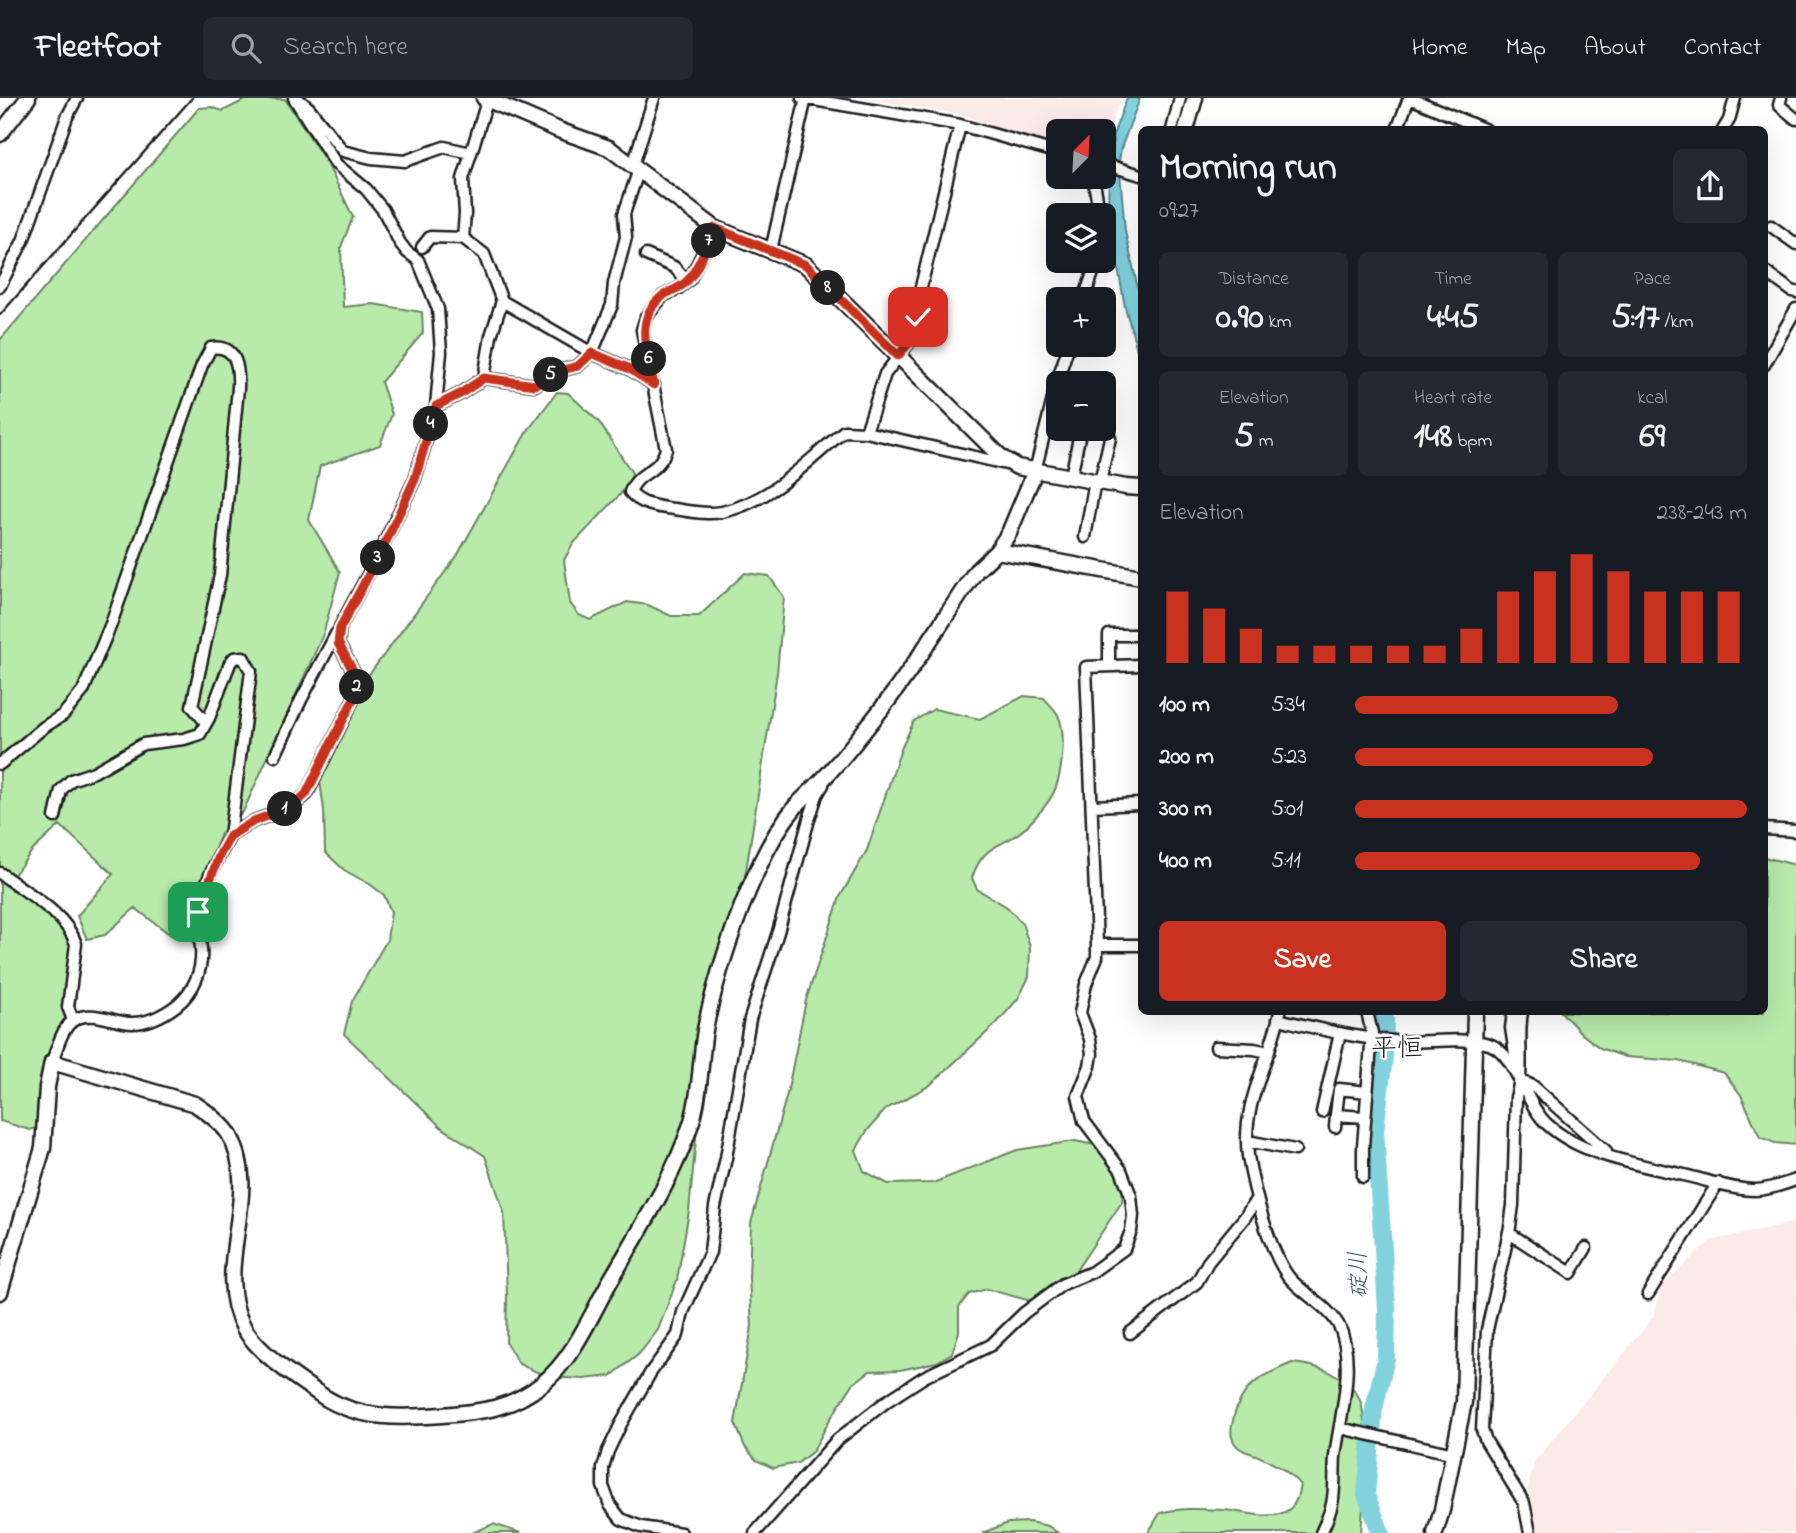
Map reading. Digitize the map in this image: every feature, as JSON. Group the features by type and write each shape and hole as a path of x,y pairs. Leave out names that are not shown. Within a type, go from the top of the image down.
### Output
{"street":[{"path":"0,134 28,98"},
{"path":"0,286 23,241 67,117 77,98"},
{"path":"295,98 309,108 343,150 371,159 405,161 444,147 471,153"},
{"path":"275,756 301,700 382,550 415,479 436,406 441,352 438,309 418,260 407,253 383,210 366,189 335,164 295,98"},
{"path":"436,406 484,378 535,385 555,372 578,366 592,353 612,305 614,283 626,237 624,214 654,98"},
{"path":"771,250 804,98 960,125 1046,149"},
{"path":"1173,126 1180,98"},
{"path":"1187,126 1195,98"},
{"path":"1399,126 1410,98 1475,126"},
{"path":"1725,126 1735,98"},
{"path":"1781,98 1779,105 1796,119"},
{"path":"463,238 463,179 486,99 609,148 715,228 806,265 1002,457 1017,467"},
{"path":"866,432 885,374 912,339 918,317 921,287 960,125"},
{"path":"1116,168 1138,175"},
{"path":"1772,226 1796,244"},
{"path":"715,228 687,281 663,296 646,317 642,330 666,449 662,461 634,481 630,492 634,497 649,505 705,513 723,512 756,499 784,481 844,432 866,432 1035,471 1138,488"},
{"path":"422,247 430,237 463,238 484,254 502,301 491,336 484,378"},
{"path":"646,255 674,267 687,281"},
{"path":"1768,274 1796,292"},
{"path":"502,301 592,353 630,369 654,385"},
{"path":"1768,355 1796,309"},
{"path":"0,764 44,727 63,715 83,691 111,624 202,365 211,348 220,346 236,358 239,370 220,575 192,706 203,719 209,718"},
{"path":"52,1062 195,1104 228,1132 240,1160 243,1179 234,1263 236,1310 246,1330 262,1350 328,1399 370,1415 400,1417 486,1411 514,1402 539,1387 568,1357 674,1165 693,1118 709,1010 756,873 775,834 796,806 831,771 876,716 976,571 997,551 1009,533 1035,471 1066,357"},
{"path":"1071,477 1078,441"},
{"path":"1085,537 1109,441"},
{"path":"997,551 1138,575"},
{"path":"230,836 254,821 292,807 306,794 355,696 358,680 338,643 340,628"},
{"path":"1108,666 1109,635 1138,635"},
{"path":"0,1292 43,1148 47,1087 52,1062 68,1026 74,1020 85,1016 131,1023 156,1018 177,1005 190,992 199,974 201,950 196,920 219,856 230,836 251,671 243,657 234,658 230,663 200,734 184,739 143,744 94,772 71,780 61,790 55,817"},
{"path":"755,1533 837,1440 924,1377 991,1346 1024,1313 1063,1284 1092,1272 1124,1249 1133,1216 1131,1196 1121,1170 1084,1121 1078,1096 1093,1054 1080,1013 1086,984 1097,957 1086,667 1138,665"},
{"path":"681,1533 641,1527 621,1519 610,1505 603,1486 603,1468 621,1424 651,1372 678,1335 683,1312 710,1252 715,1206 750,1019 817,795 831,771"},
{"path":"1092,806 1138,804"},
{"path":"1768,829 1796,831"},
{"path":"0,873 50,911 73,934 76,944 68,1007 74,1020"},
{"path":"1097,945 1138,945"},
{"path":"1321,1533 1333,1498 1346,1348 1339,1325 1328,1311 1289,1276 1272,1245 1257,1198 1247,1141 1248,1108 1269,1052 1279,1015 1340,1033 1373,1039 1475,1042 1491,1045 1500,1050 1532,1108 1548,1125 1566,1138 1613,1157 1718,1184 1755,1190 1796,1180"},
{"path":"1435,1533 1464,1402 1475,1015"},
{"path":"1513,1015 1513,1047 1521,1085"},
{"path":"1522,1015 1521,1085 1516,1097 1513,1205 1487,1330 1482,1430 1524,1503 1530,1533"},
{"path":"1363,1177 1365,1117 1373,1039 1368,1016"},
{"path":"1322,1112 1340,1033"},
{"path":"1216,1047 1269,1052"},
{"path":"1521,1085 1526,1083 1533,1086 1613,1157"},
{"path":"1335,1127 1339,1089 1367,1092"},
{"path":"1336,1115 1365,1117"},
{"path":"1247,1141 1295,1150"},
{"path":"1648,1294 1718,1184"},
{"path":"1130,1333 1197,1282 1208,1262 1257,1198"},
{"path":"1509,1234 1571,1273 1586,1248"},
{"path":"1340,1428 1454,1454"}],"shaded area":[{"path":"861,98 1121,98 1113,119 1046,119 1046,144 1004,132 964,115"},
{"path":"1796,1222 1796,1533 1538,1533 1533,1503 1527,1490 1534,1462 1653,1318 1661,1287 1710,1241"}],"green space":[{"path":"249,98 285,99 328,165 353,217 341,247 343,307 373,304 422,312 423,333 381,382 392,414 380,445 320,466 309,520 340,572 323,635 243,812 221,834 189,913 171,935 135,908 105,935 87,939 77,916 113,874 60,825 32,851 8,883 64,930 71,941 64,995 65,1021 42,1075 42,1103 38,1127 30,1130 0,1121 0,340 199,108 212,107 223,111"},
{"path":"557,392 568,393 599,422 632,473 630,484 573,544 564,560 570,603 579,615 590,620 627,602 648,605 671,616 699,616 745,573 769,576 784,597 777,673 746,871 702,1077 689,1211 677,1280 658,1330 639,1354 611,1376 584,1379 548,1377 519,1364 506,1343 504,1212 485,1156 441,1127 344,1034 352,1001 387,940 391,912 384,895 344,870 325,852 324,810 318,767 337,718 457,556 526,433"},
{"path":"1024,696 1044,698 1061,723 1063,743 1056,786 1047,803 1025,828 988,851 972,878 977,889 1007,907 1022,923 1030,947 1029,977 1018,999 996,1024 929,1086 886,1109 867,1131 856,1150 864,1171 888,1184 933,1183 1017,1150 1075,1141 1105,1147 1125,1167 1122,1202 1067,1284 1038,1303 987,1289 969,1294 959,1307 959,1332 952,1353 937,1362 900,1370 870,1371 853,1384 813,1451 798,1463 773,1468 756,1460 745,1447 735,1423 752,1326 749,1278 751,1223 787,1094 806,1000 840,897 867,850 901,749 914,721 934,709 980,719"},
{"path":"1768,858 1796,865 1796,1145 1775,1143 1760,1137 1741,1095 1724,1073 1679,1061 1625,1057 1600,1048 1564,1015 1768,1015"},
{"path":"1292,1363 1337,1375 1357,1394 1362,1406 1365,1482 1361,1533 1148,1533 1160,1513 1168,1511 1209,1509 1271,1515 1285,1512 1292,1507 1300,1485 1280,1467 1238,1447 1231,1432 1235,1412 1245,1392 1269,1373"},
{"path":"1029,1522 1048,1526 1058,1533 982,1533 1008,1523"},
{"path":"493,1524 521,1533 472,1533"}],"water":[{"path":"1127,98 1140,98 1121,148 1119,161 1125,231 1138,289 1138,353 1125,307 1116,256 1116,203 1108,203 1109,189 1116,189 1116,127"}],"waterway":[{"name":"碇川","path":"1381,1533 1366,1495 1374,1409 1386,1358 1387,1309 1375,1131 1384,1057 1385,1020 1382,1015"}],"railway":[{"path":"0,315 192,98"}],"district":[{"name":"平恒","path":"1397,1047"}],"route":[{"path":"198,912 219,856 230,836 254,821 292,807 306,794 355,696 358,680 338,643 340,628 382,550 415,479 436,406 484,378 535,385 555,372 578,366 592,353 630,369 654,385 642,330 646,317 663,296 690,279 715,228 806,265 898,356 912,339 918,317"}]}
